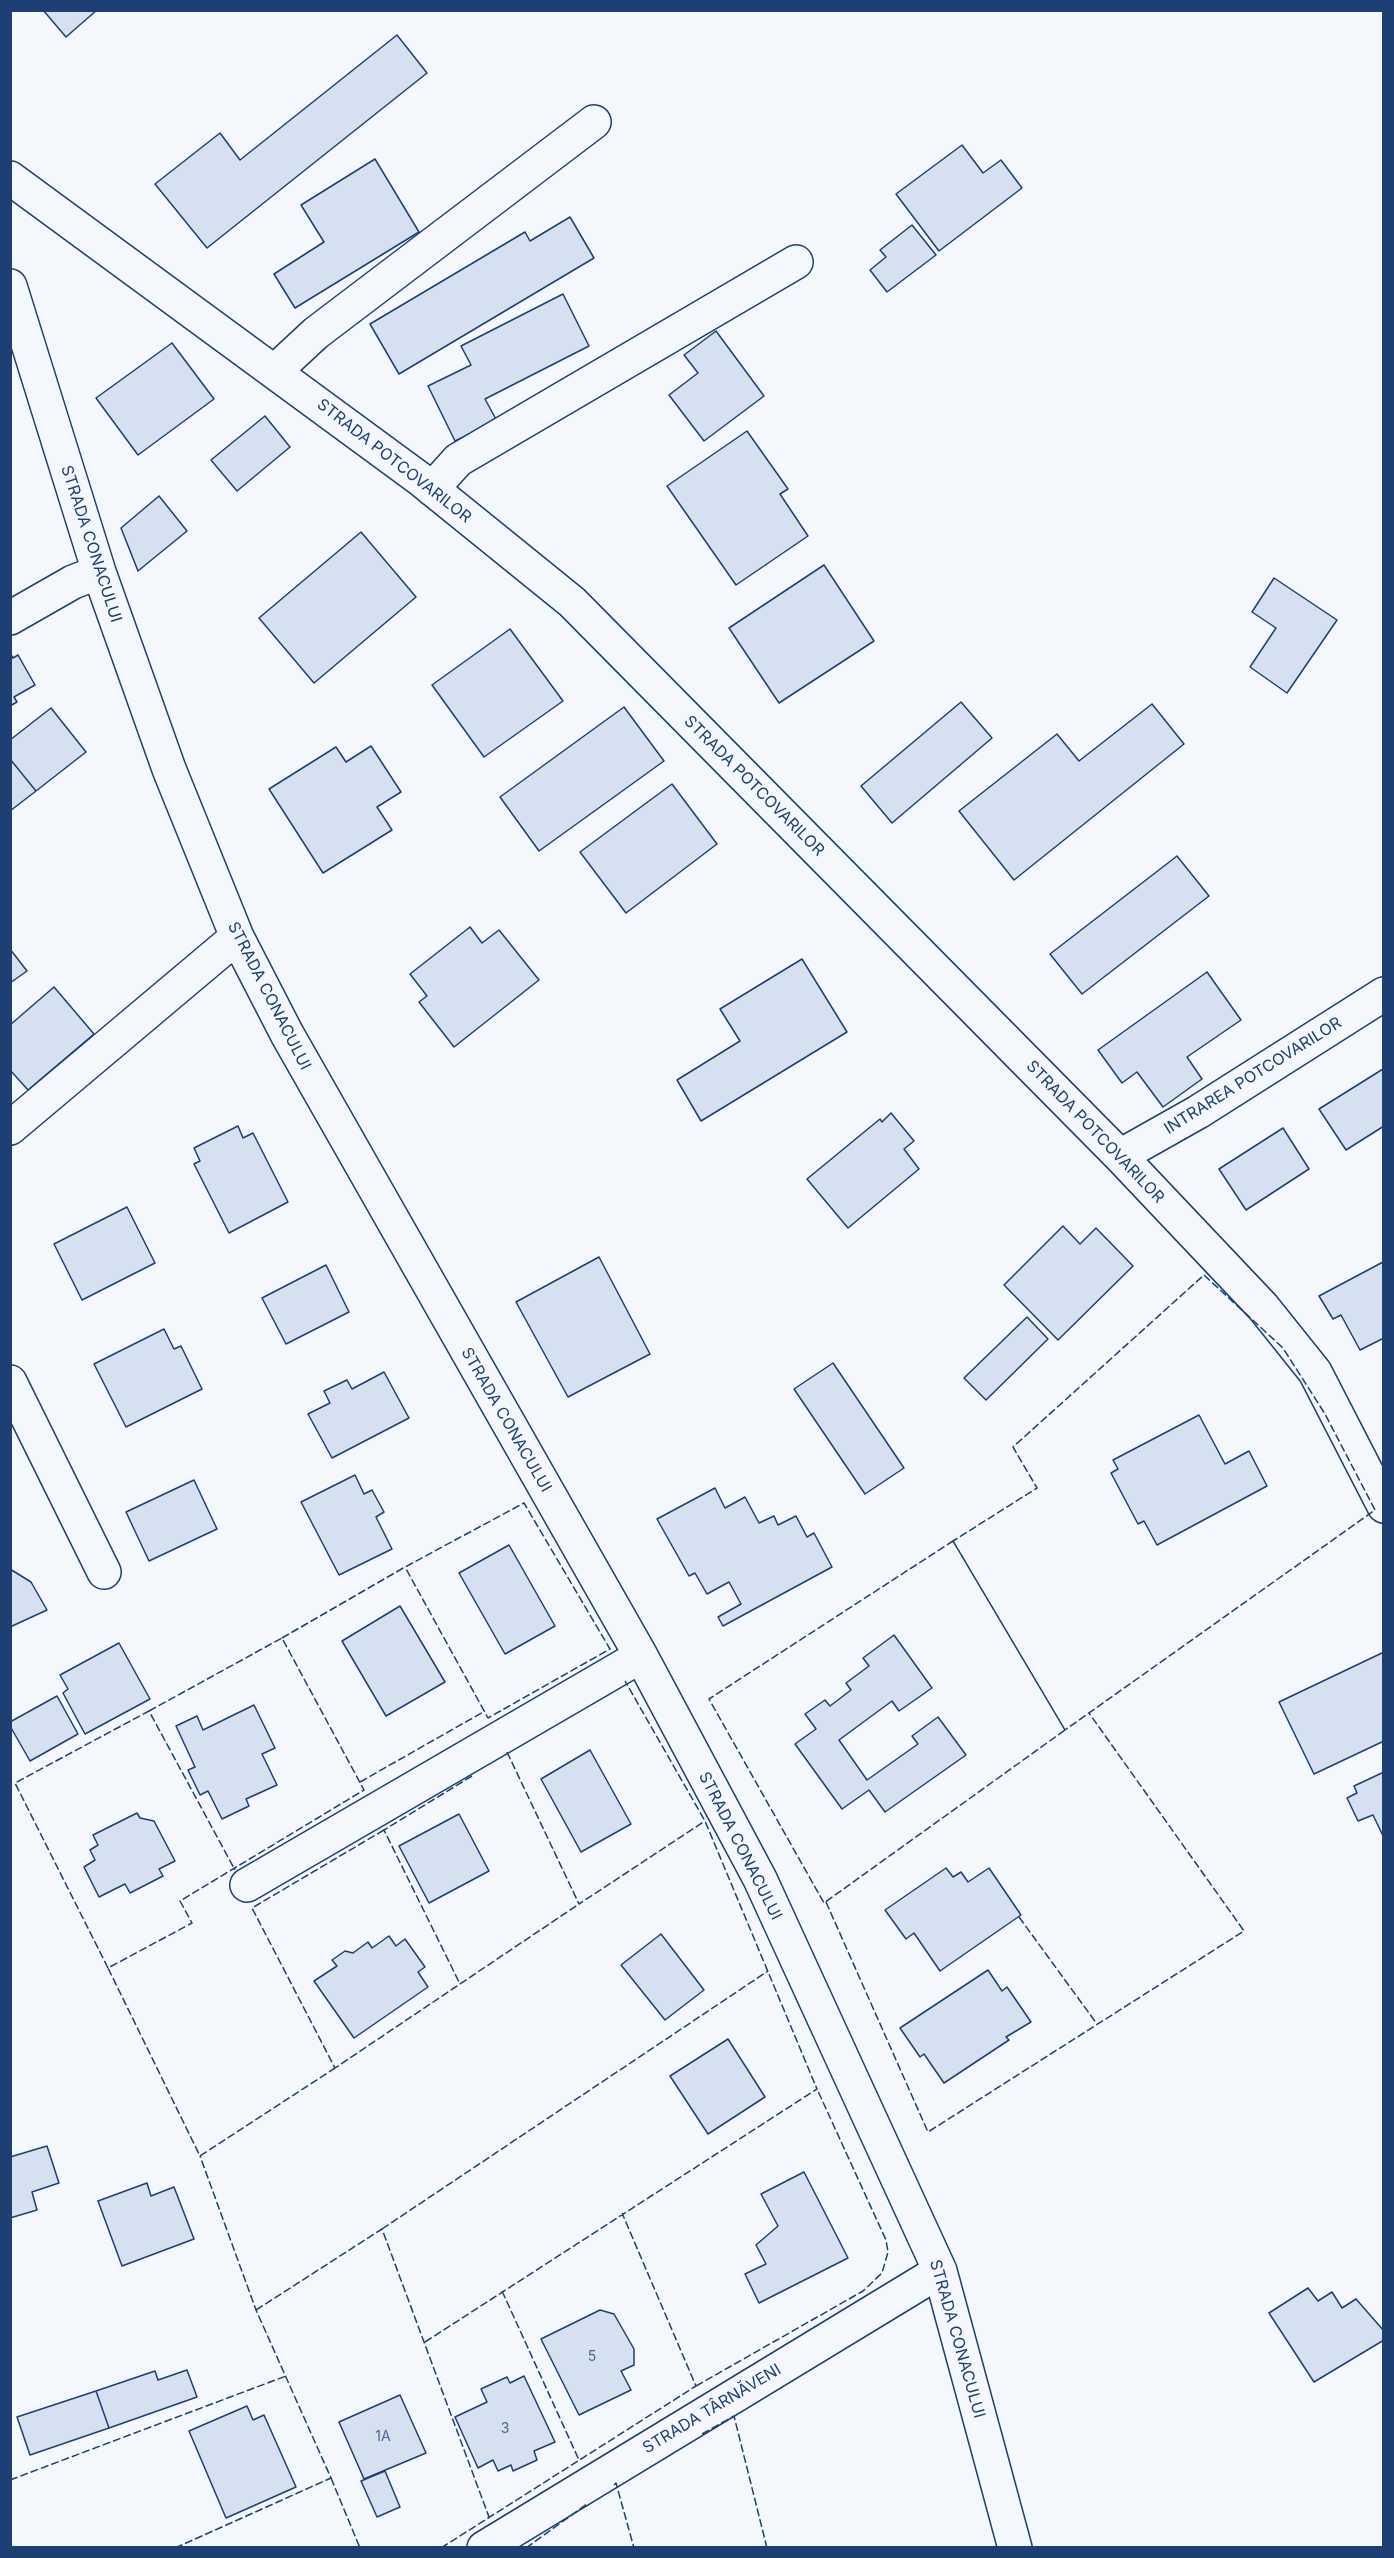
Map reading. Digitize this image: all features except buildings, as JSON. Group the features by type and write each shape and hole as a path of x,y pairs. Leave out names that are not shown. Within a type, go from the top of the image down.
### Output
{"street":[{"path":"275,371 316,333 594,122"},
{"name":"STRADA POTCOVARILOR","path":"10,178 275,371 432,489 572,602 1120,1156 1294,1343 1315,1372 1383,1506"},
{"path":"432,489 458,460 796,262"},
{"name":"STRADA CONACULUI","path":"10,286 99,572 169,769 237,937 287,1034 640,1656 760,1879 940,2271 1015,2547"},
{"path":"10,618 73,582 99,572"},
{"path":"10,1128 237,937"},
{"name":"INTRAREA POTCOVARILOR","path":"1120,1156 1198,1112 1383,994"},
{"path":"10,1382 104,1572"},
{"path":"247,1886 640,1656"},
{"name":"STRADA TÂRNĂVENI","path":"484,2547 940,2271"}],"fence":[{"path":"1204,1275 1283,1348 1325,1414 1375,1510 1065,1730 953,1541 1037,1488 1013,1447 1204,1275"},
{"path":"282,1638 405,1567 524,1503 610,1649 488,1718 405,1567"},
{"path":"953,1541 1065,1730 824,1903 709,1699 953,1541"},
{"path":"149,1711 282,1638 364,1790 180,1901 192,1923 108,1968 200,2156 335,2068"},
{"path":"425,2342 817,2089 705,1821 625,1681"},
{"path":"108,1968 15,1783 149,1711 235,1870"},
{"path":"360,1782 485,1711"},
{"path":"826,1902 928,2132 1244,1931 1089,1713"},
{"path":"507,1752 579,1904 705,1821"},
{"path":"472,1776 384,1830 460,1984 579,1904"},
{"path":"384,1830 252,1908 335,2068 460,1984"},
{"path":"1019,1917 1097,2024"},
{"path":"382,2229 768,1971"},
{"path":"696,2386 863,2291 882,2273 888,2252 886,2240 817,2089"},
{"path":"175,2548 331,2478 256,2310 200,2156"},
{"path":"441,2548 696,2386 622,2213"},
{"path":"256,2310 382,2229 489,2517"},
{"path":"502,2291 579,2460"},
{"path":"10,2480 286,2376"},
{"path":"702,2434 734,2416 767,2548"},
{"path":"331,2478 360,2548"},
{"path":"614,2485 616,2483 634,2548"},
{"path":"526,2548 587,2504"}]}
